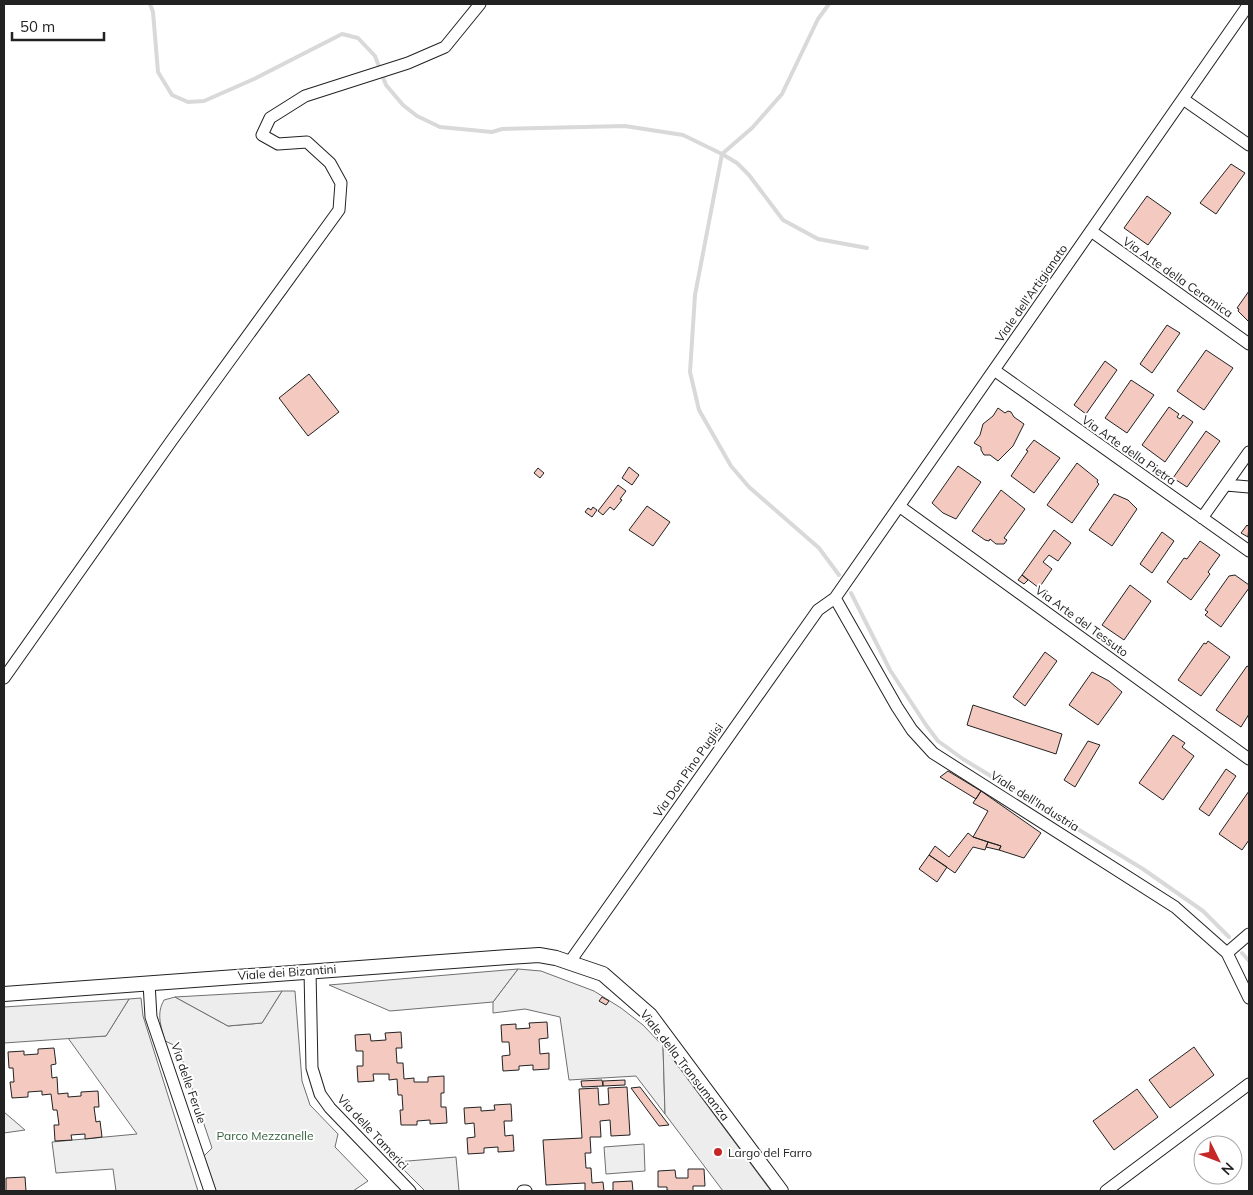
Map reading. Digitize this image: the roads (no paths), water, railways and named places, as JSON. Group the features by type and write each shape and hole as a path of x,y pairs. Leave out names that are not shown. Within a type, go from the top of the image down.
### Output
{"street":[{"path":"4,678 172,440 338,210 341,183 330,163 307,142 278,144 262,135 270,118 305,96 408,63 445,47 480,4"},
{"name":"Viale dell'Artigianato","path":"835,598 1249,4"},
{"path":"1183,98 1249,145"},
{"name":"Via Arte della Ceramica","path":"1091,231 1249,344"},
{"name":"Via Arte della Pietra","path":"994,370 1249,551"},
{"path":"1202,518 1249,452"},
{"path":"1226,485 1249,487"},
{"name":"Via Arte del Tessuto","path":"899,506 1249,759"},
{"name":"Viale dell'Industria","path":"835,598 897,707 912,730 933,753 1175,906 1227,953 1249,998"},
{"name":"Via Don Pino Puglisi","path":"569,963 818,610 835,598"},
{"path":"1227,953 1249,934"},
{"name":"Viale dei Bizantini","path":"4,994 540,955 569,963"},
{"name":"Viale della Transumanza","path":"569,963 603,974 650,1015 781,1191"},
{"name":"Via delle Tamerici","path":"310,971 312,1068 320,1094 330,1108 410,1191"},
{"name":"Via delle Ferule","path":"148,983 151,1016 210,1191"},
{"path":"1106,1191 1249,1084"}],"waterway":[{"path":"150,4 153,12 158,72 172,95 188,102 204,101 254,79 342,34 358,38 375,56 386,85 403,105 417,116 440,127 492,132 502,129 625,126 683,135 737,163 749,175 783,220 818,239 867,248"},
{"path":"829,4 818,19 782,94 752,128 722,154 695,295 690,372 699,410 731,466 749,487 819,548 839,575"},
{"path":"851,593 890,670 938,741 963,759 1143,869 1203,911 1229,937"},
{"path":"1242,953 1249,961"}],"place":[{"name":"Largo del Farro","path":"718,1152"}],"park label":[{"name":"Parco Mezzanelle","path":"265,1135"}]}
